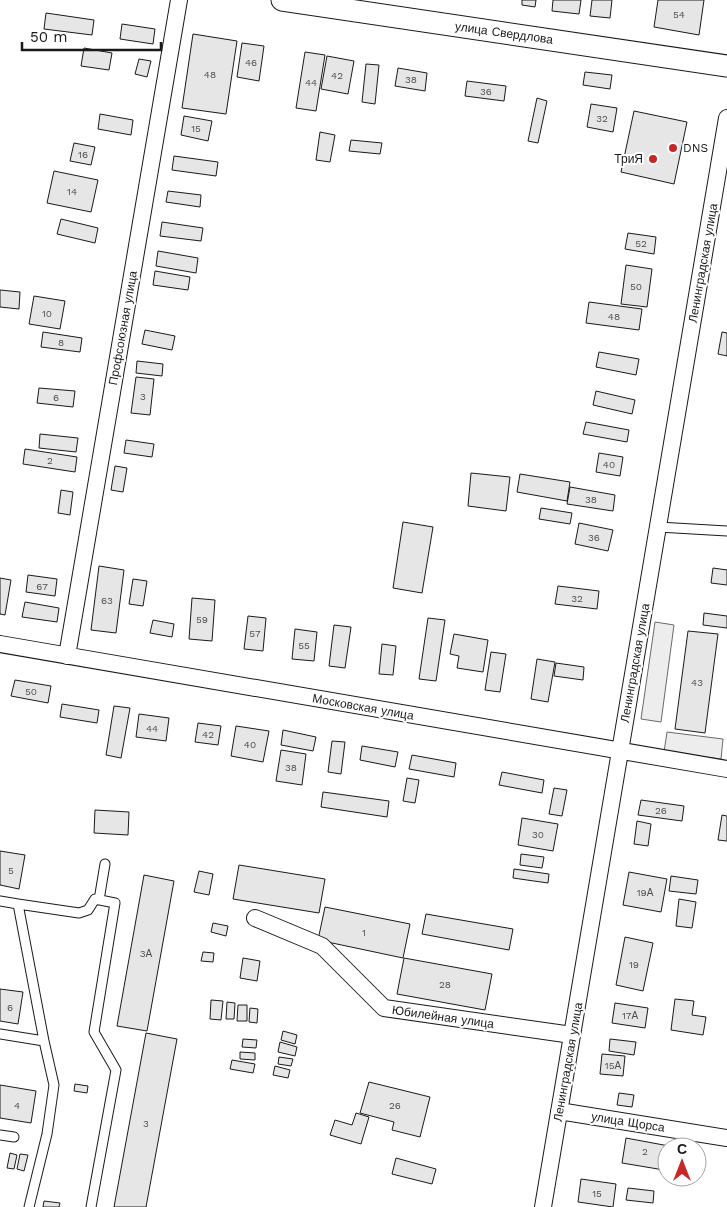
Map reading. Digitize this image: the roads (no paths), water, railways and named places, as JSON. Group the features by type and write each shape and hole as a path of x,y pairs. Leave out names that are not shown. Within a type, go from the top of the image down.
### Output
{"street":[{"name":"Профсоюзная улица","path":"67,656 179,0"},
{"name":"улица Свердлова","path":"282,0 727,66"},
{"name":"Ленинградская улица","path":"543,1207 727,118"},
{"name":"Московская улица","path":"0,644 727,769"},
{"name":"Юбилейная улица","path":"255,918 322,946 384,1008 572,1034"},
{"name":"улица Щорса","path":"559,1111 727,1138"}],"lane":[{"path":"658,527 727,532"},
{"path":"99,900 105,864"},
{"path":"0,901 79,913 88,910 94,899 115,903 94,1032 116,1070 91,1207"},
{"path":"18,904 54,1085 47,1134 30,1207"},
{"path":"0,1034 44,1041"},
{"path":"0,1135 14,1137"}],"place":[{"name":"DNS","path":"673,148"},
{"name":"ТриЯ","path":"653,159"}]}
